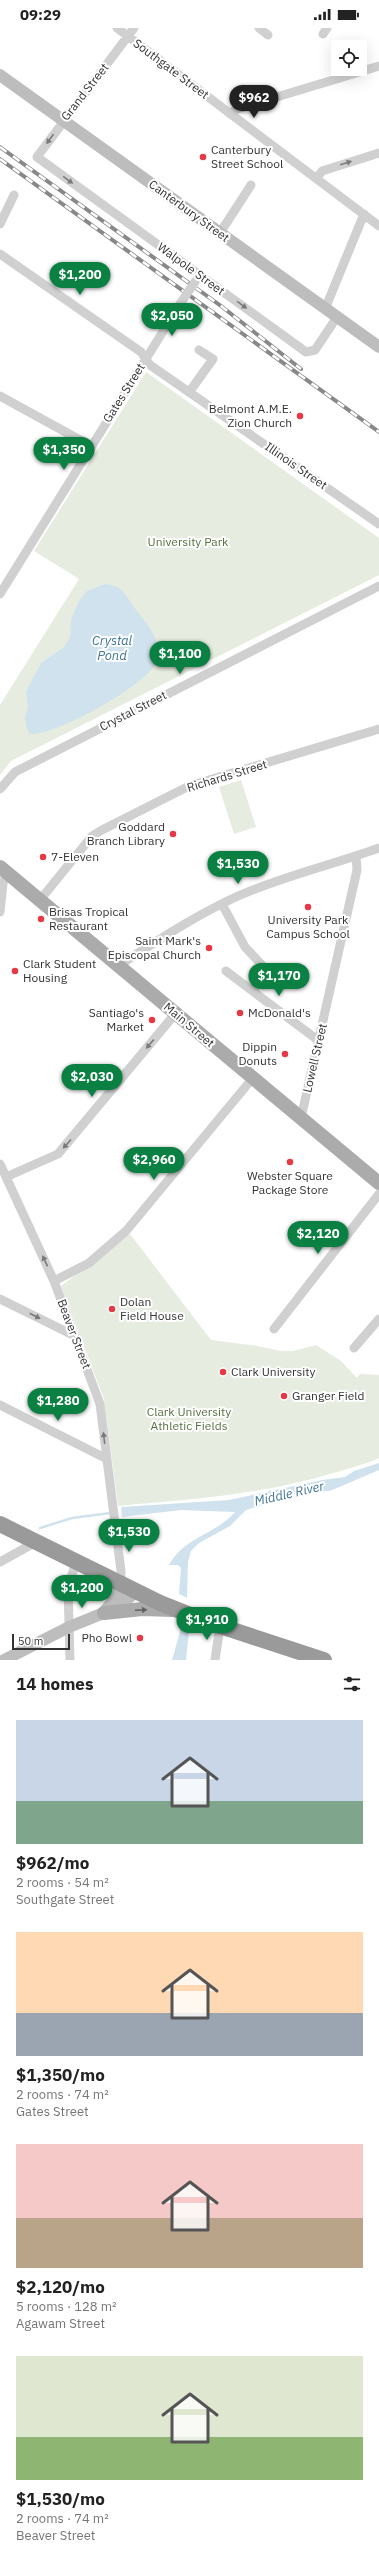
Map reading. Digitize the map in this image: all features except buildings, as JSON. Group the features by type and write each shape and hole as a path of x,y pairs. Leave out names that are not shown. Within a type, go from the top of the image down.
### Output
{"highway":[{"path":"0,1524 136,1592 178,1610 220,1626 324,1660"}],"main road":[{"name":"Main Street","path":"3,870 252,1079 379,1183"},
{"path":"104,1613 142,1610 178,1610"}],"street":[{"name":"Southgate Street","path":"117,28 379,226"},
{"name":"Grand Street","path":"37,157 63,120 134,28"},
{"path":"258,28 268,35"},
{"path":"230,114 237,109 379,66"},
{"name":"Canterbury Street","path":"0,75 379,347"},
{"path":"316,178 322,171 379,153"},
{"name":"Walpole Street","path":"37,157 198,277 306,352 315,350 337,317"},
{"path":"220,233 251,185"},
{"path":"0,224 14,195"},
{"path":"325,308 364,214"},
{"name":"Illinois Street","path":"0,254 83,310 141,352 150,364 379,524"},
{"name":"Gates Street","path":"0,594 91,446 198,277"},
{"path":"190,392 213,359 199,350"},
{"path":"0,396 91,446"},
{"name":"Crystal Street","path":"0,789 15,772 379,586"},
{"name":"Richards Street","path":"40,900 92,836 102,830 189,786 379,728"},
{"path":"118,966 222,904 277,880 379,848"},
{"name":"Lowell Street","path":"301,1118 357,870 356,856"},
{"path":"0,912 3,870"},
{"path":"222,904 245,947 261,964 254,991"},
{"path":"226,971 318,1041"},
{"path":"6,1177 58,1154 175,1014"},
{"path":"54,1281 89,1263 126,1231 252,1079"},
{"name":"Beaver Street","path":"0,1164 54,1281 100,1404 113,1504 121,1584"},
{"path":"274,1329 379,1194"},
{"path":"0,1299 75,1336"},
{"path":"354,1348 379,1319"},
{"path":"0,1405 107,1459"},
{"path":"0,1562 36,1542"},
{"path":"70,1660 68,1586 76,1562"},
{"path":"104,1613 117,1596 121,1584"},
{"path":"4,1660 69,1627 124,1604 136,1592"},
{"path":"215,1660 220,1626"}],"green space":[{"name":"University Park","path":"146,372 379,538 379,575 11,761 0,775 0,705 79,579 34,551"},
{"path":"241,780 256,827 234,834 219,787"},
{"name":"Clark University Athletic Fields","path":"130,1234 211,1340 257,1346 281,1351 293,1351 316,1345 341,1361 357,1378 360,1374 379,1375 379,1458 361,1465 304,1481 251,1492 118,1506 104,1399 61,1286"}],"water":[{"name":"Crystal Pond","path":"105,584 121,589 149,627 158,647 159,654 157,661 150,671 137,683 100,707 59,727 30,734 27,729 25,717 28,707 26,692 41,663 64,647 70,637 71,620 79,601 87,591"},
{"name":"Middle River","path":"379,1463 379,1470 330,1491 307,1491 287,1498 268,1500 262,1505 246,1510 230,1526 199,1543 191,1551 188,1562 187,1598 179,1594 181,1568 178,1565 169,1565 183,1548 227,1520 235,1512 181,1510 122,1517 121,1507 229,1500 322,1480 345,1477 354,1471"},
{"path":"181,1628 189,1632 186,1660 172,1660"}],"waterway":[{"path":"40,1528 72,1518 111,1513"}],"railway":[{"path":"0,147 221,306 301,369"},
{"path":"0,159 379,432"}],"place":[{"name":"Canterbury Street School","path":"203,157"},
{"name":"Belmont A.M.E. Zion Church","path":"300,416"},
{"name":"Goddard Branch Library","path":"173,834"},
{"name":"7-Eleven","path":"43,857"},
{"name":"University Park Campus School","path":"308,907"},
{"name":"Brisas Tropical Restaurant","path":"41,919"},
{"name":"Saint Mark's Episcopal Church","path":"209,948"},
{"name":"Clark Student Housing","path":"15,971"},
{"name":"McDonald's","path":"240,1013"},
{"name":"Santiago's Market","path":"152,1020"},
{"name":"Dippin Donuts","path":"285,1054"},
{"name":"Webster Square Package Store","path":"290,1162"},
{"name":"Dolan Field House","path":"112,1309"},
{"name":"Clark University","path":"223,1372"},
{"name":"Granger Field","path":"284,1396"},
{"name":"Pho Bowl","path":"140,1638"}]}
